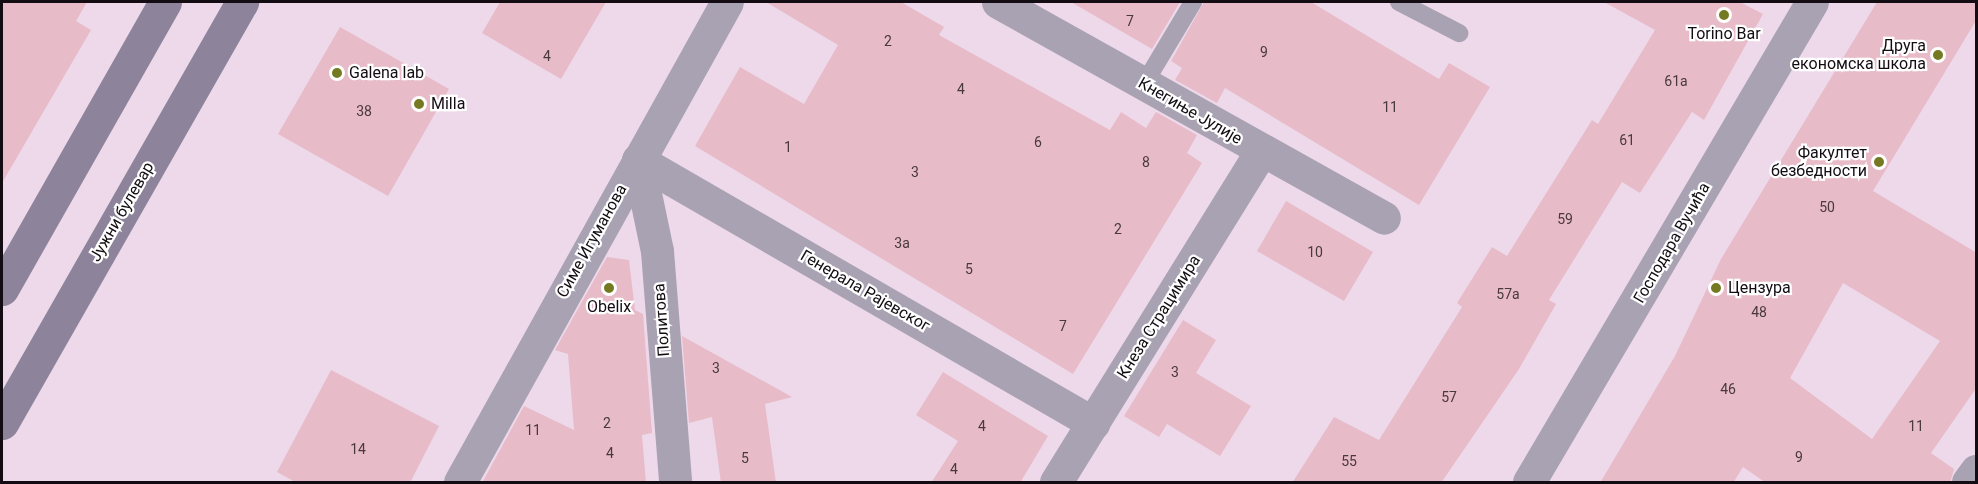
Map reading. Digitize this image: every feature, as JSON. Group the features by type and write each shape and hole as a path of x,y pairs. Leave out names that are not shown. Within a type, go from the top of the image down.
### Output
{"main road":[{"path":"2,289 15,247 165,2"},
{"name":"Јужни булевар","path":"2,423 242,2"}],"street":[{"name":"Симе Игуманова","path":"460,483 726,2"},
{"name":"Кнегиње Јулије","path":"998,2 1261,152 1384,218"},
{"name":"Господара Вучића","path":"1529,483 1812,2"},
{"name":"Кнеза Страцимира","path":"1056,483 1261,152"},
{"name":"Генерала Рајевског","path":"638,160 1093,423"},
{"name":"Политова","path":"638,160 657,251 675,483"},
{"path":"1968,483 1977,471"}],"lane":[{"path":"1144,84 1193,2"},
{"path":"1400,2 1459,33"}],"building":[{"path":"2,2 87,2 76,21 91,30 2,183"},
{"path":"500,2 606,2 561,79 482,33"},
{"path":"766,2 901,2 944,27 939,35 1110,130 1121,112 1146,128 1156,112 1197,135 1187,153 1202,163 1073,374 695,146 740,67 804,104 838,45"},
{"path":"1071,2 1180,2 1152,49"},
{"path":"1204,2 1311,2 1439,79 1449,63 1490,87 1419,205 1225,88 1217,103 1175,80 1182,68 1171,61"},
{"path":"1604,2 1740,2 1763,14 1704,120 1692,112 1640,193 1622,182 1549,300 1556,304 1519,369 1441,483 1292,483 1334,417 1379,440 1462,307 1457,303 1492,247 1507,256 1592,120 1598,124 1655,30"},
{"path":"1877,2 1977,2 1977,19 1873,191 1977,253 1977,387 1931,453 1954,469 1950,483 1766,483 1743,467 1733,483 1600,483 1675,356 1721,259","holes":["1843,283 1940,341 1872,439 1790,378"]},
{"path":"340,27 449,89 388,196 278,134"},
{"path":"1286,201 1373,252 1344,301 1257,251"},
{"path":"607,257 629,260 635,310 643,314 652,433 642,435 646,483 482,483 524,406 574,430 568,354 555,350"},
{"path":"1183,320 1216,340 1196,373 1251,406 1220,456 1167,424 1159,437 1124,416"},
{"path":"682,336 792,397 765,404 776,483 721,483 712,417 689,423"},
{"path":"331,370 439,426 410,483 297,483 277,472"},
{"path":"943,372 1048,436 1020,483 931,483 958,441 916,415"}],"place":[{"name":"Torino Bar","path":"1724,15"},
{"name":"Друга економска школа","path":"1938,55"},
{"name":"Galena lab","path":"337,73"},
{"name":"Milla","path":"419,104"},
{"name":"Факултет безбедности","path":"1879,162"},
{"name":"Obelix","path":"609,288"},
{"name":"Цензура","path":"1716,288"}]}
